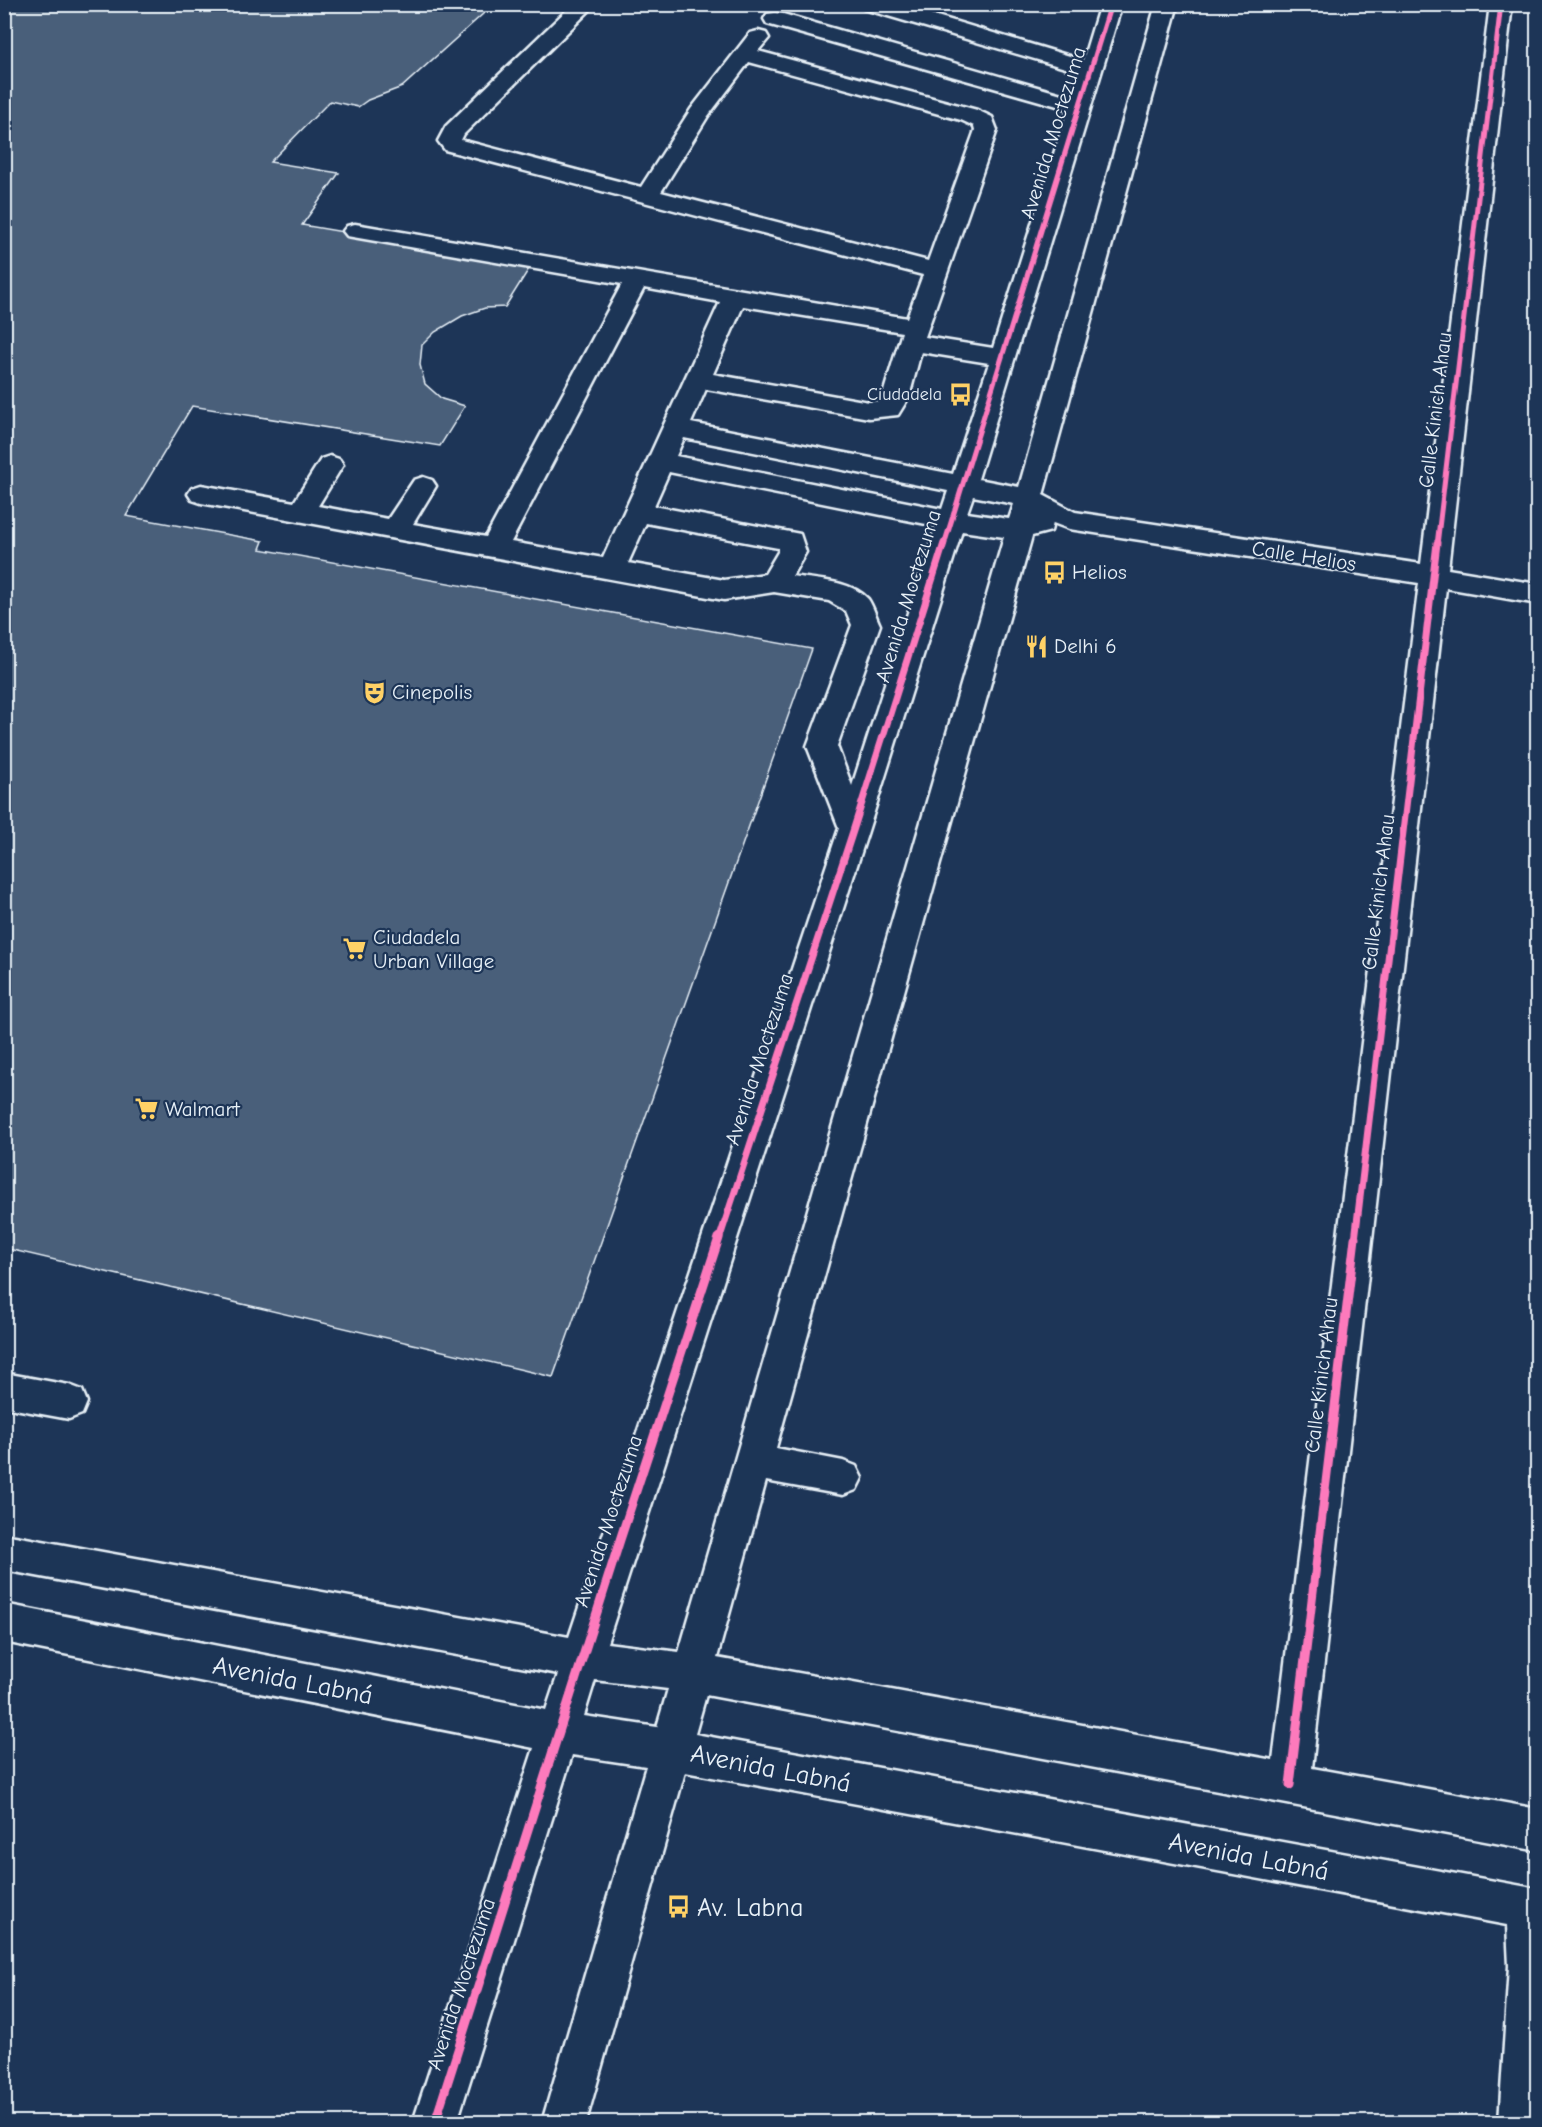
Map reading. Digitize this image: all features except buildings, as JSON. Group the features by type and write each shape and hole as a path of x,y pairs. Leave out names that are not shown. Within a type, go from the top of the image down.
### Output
{"street":[{"path":"586,4 454,131 449,141 461,147 937,271"},
{"path":"872,4 1091,69"},
{"name":"Avenida Moctezuma","path":"435,2122 623,1529 854,828 1003,358 1111,4"},
{"path":"564,2122 1020,530 1167,4"},
{"name":"Calle Kinich Ahau","path":"1290,1785 1501,4"},
{"path":"648,194 677,143 704,105 744,54 782,12 1080,106"},
{"path":"698,379 869,410 889,409 896,397 914,335 966,182 987,130 984,122 744,54"},
{"path":"355,231 637,279 734,298 914,335 1003,358"},
{"path":"494,548 637,279"},
{"path":"612,569 734,298"},
{"name":"Calle Helios","path":"675,428 1028,498 1069,520 1538,594"},
{"name":"Calle Helios","path":"660,462 951,520 1020,530 1069,520"},
{"path":"302,512 330,465"},
{"path":"395,530 423,486"},
{"path":"201,494 724,590 774,582 836,593 856,605 866,625 822,746 854,828"},
{"path":"638,513 790,541 792,552 774,582"},
{"path":"4,1390 69,1402"},
{"path":"752,1461 843,1478"},
{"path":"4,1552 583,1659 691,1673 1538,1830"},
{"name":"Avenida Labná","path":"4,1623 560,1732 669,1749 1533,1909"},
{"path":"1521,2122 1533,1909"}],"cycle path":[{"path":"435,2122 620,1540 854,828 1003,358 1111,4"},
{"path":"1290,1785 1501,4"}],"place":[{"name":"Ciudadela","path":"960,394"},
{"name":"Helios","path":"1054,572"},
{"name":"Delhi 6","path":"1036,646"},
{"name":"Cinepolis","path":"374,692"},
{"name":"Ciudadela Urban Village","path":"355,949"},
{"name":"Walmart","path":"147,1109"},
{"name":"Av. Labna","path":"679,1907"}]}
